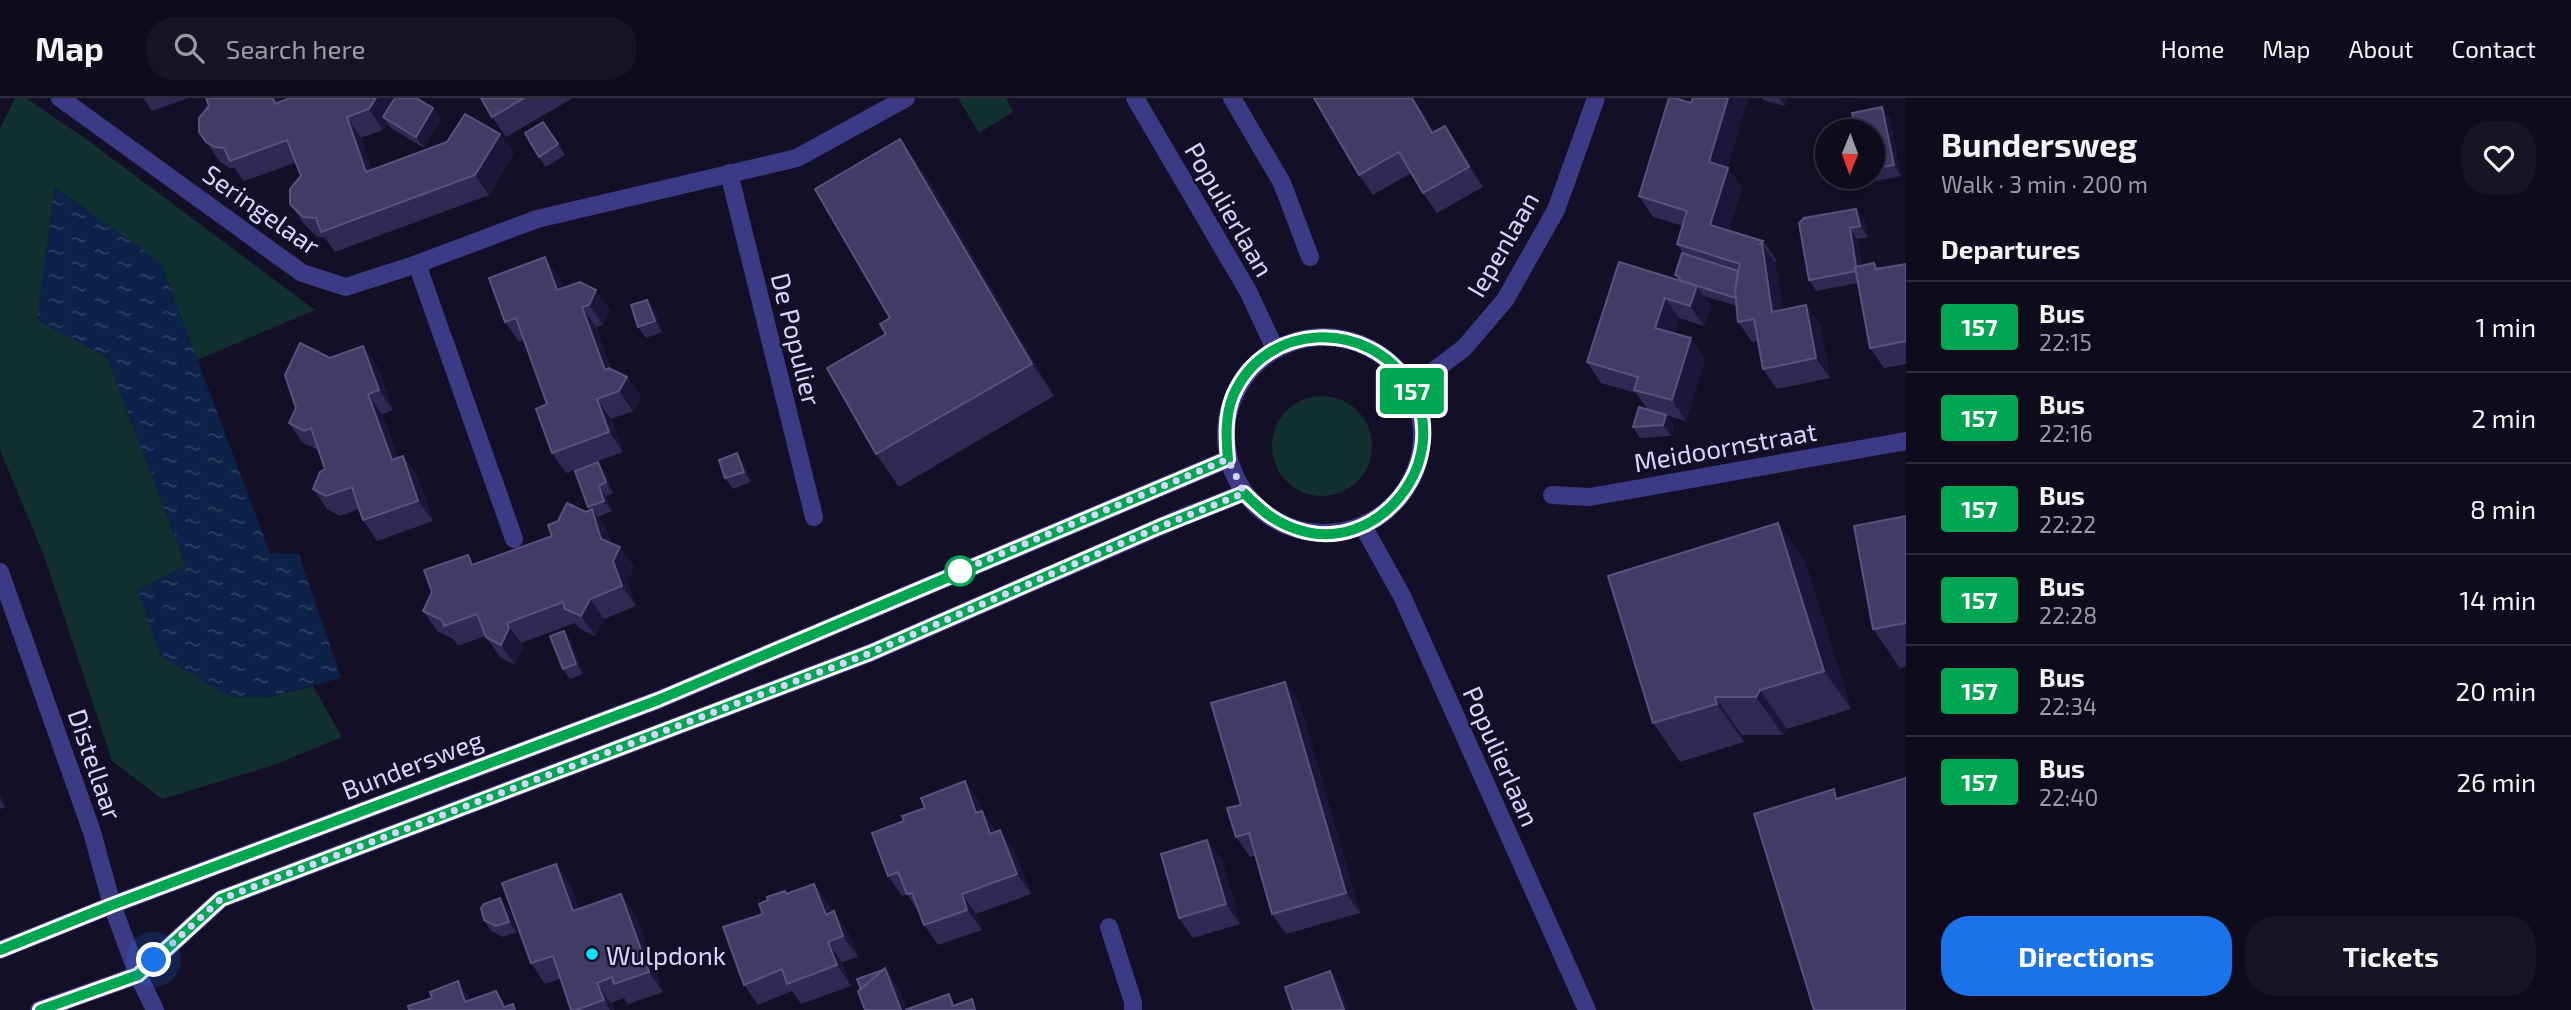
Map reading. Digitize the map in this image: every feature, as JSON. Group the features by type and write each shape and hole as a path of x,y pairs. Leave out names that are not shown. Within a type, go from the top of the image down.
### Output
{"street":[{"name":"Seringelaar","path":"60,98 302,274 346,287 417,264"},
{"path":"514,539 417,264 537,219 797,158 906,98"},
{"name":"Populierlaan","path":"1135,98 1248,291 1275,349"},
{"name":"Populierlaan","path":"1232,98 1282,184 1310,257"},
{"name":"Iepenlaan","path":"1411,387 1464,348 1505,300 1556,210 1597,98"},
{"name":"De Populier","path":"729,173 814,517"},
{"path":"1336,336 1366,345 1392,362 1411,387 1422,418 1422,451 1412,482 1391,508 1363,526 1331,534 1298,530 1268,516 1244,493 1228,459 1226,428 1233,396 1250,369 1275,349 1305,338 1336,336"},
{"name":"Meidoornstraat","path":"1552,495 1590,497 1906,441"},
{"name":"Bundersweg","path":"0,950 112,905 658,700 1228,459"},
{"path":"40,1010 138,975 221,899 870,653 1166,524 1244,493"},
{"name":"Populierlaan","path":"1363,526 1402,596 1587,1010"},
{"name":"Distellaar","path":"0,572 92,832 112,905 138,975 155,1010"},
{"path":"1109,927 1133,1002 1133,1010"}],"green space":[{"path":"15,98 26,98 86,139 315,310 197,360 161,263 55,188 37,320 107,357 186,566 137,590 269,697 313,686 342,737 274,765 162,799 112,761 44,556 0,450 0,128"},
{"path":"958,98 1006,98 1013,112 979,133"},
{"path":"1322,396 1341,400 1357,411 1368,427 1372,446 1368,465 1357,481 1341,492 1322,496 1303,492 1287,481 1276,465 1272,446 1276,427 1287,411 1303,400"}],"water":[{"path":"55,187 161,263 270,553 299,554 341,678 269,697 231,697 161,657 137,590 186,566 107,357 37,320"}],"building":[{"path":"206,98 273,98 275,104 290,98 376,98 369,109 347,117 366,172 447,142 465,114 500,134 475,175 321,232 316,218 303,217 290,204 290,189 301,176 287,140 230,161 224,148 206,142 199,132 199,118 209,106"},
{"path":"395,98 416,98 433,108 416,137 383,117"},
{"path":"481,98 524,98 492,117"},
{"path":"1314,98 1412,98 1432,133 1445,126 1469,167 1423,193 1399,152 1359,175"},
{"path":"1669,98 1691,103 1693,98 1728,98 1709,162 1728,168 1710,225 1763,241 1759,245 1762,243 1772,312 1806,305 1816,358 1763,369 1754,319 1738,322 1735,290 1740,264 1677,244 1687,211 1639,196"},
{"path":"1882,107 1884,119 1853,119 1852,113"},
{"path":"543,122 558,144 539,157 525,133"},
{"path":"1885,122 1894,165 1885,167"},
{"path":"900,139 1032,364 876,454 827,368 886,334 880,324 890,318 815,189"},
{"path":"1856,209 1860,226 1850,228 1856,271 1809,280 1799,223 1804,218"},
{"path":"1682,253 1738,271 1736,298 1679,280 1680,277 1675,275"},
{"path":"545,257 557,290 580,282 596,290 589,305 582,307 605,370 609,368 627,377 619,391 597,399 609,432 552,453 536,409 547,404 516,318 505,322 489,278"},
{"path":"1619,262 1697,286 1690,306 1665,298 1655,328 1691,338 1672,400 1634,390 1638,377 1587,362"},
{"path":"1874,263 1876,269 1906,264 1906,341 1870,348 1855,267"},
{"path":"647,300 655,321 638,327 631,305"},
{"path":"300,343 330,358 363,346 379,390 368,394 392,460 403,456 418,501 363,520 352,487 326,496 313,489 320,472 325,469 311,428 304,431 289,423 296,408 285,375"},
{"path":"1639,407 1666,415 1663,425 1633,427"},
{"path":"737,453 744,472 725,478 719,460"},
{"path":"598,462 606,482 599,486 604,501 588,507 575,471"},
{"path":"567,503 586,512 592,509 601,539 620,547 613,561 622,586 590,599 581,616 565,609 563,602 507,623 509,628 501,645 486,637 477,614 444,626 442,620 423,611 432,592 424,570 468,555 472,565 552,536 548,525 558,521"},
{"path":"1906,516 1906,623 1873,629 1854,526"},
{"path":"1778,523 1824,671 1760,690 1756,697 1715,697 1717,704 1653,723 1608,576"},
{"path":"564,631 576,664 563,669 550,636"},
{"path":"1285,682 1346,893 1272,914 1249,833 1236,837 1227,808 1241,805 1211,703"},
{"path":"1906,778 1906,1010 1814,1010 1754,814 1834,789 1836,799"},
{"path":"965,781 976,813 982,811 990,834 1000,830 1017,874 962,894 967,910 924,925 912,893 907,894 898,872 888,876 872,833 904,821 902,816 925,808 921,798"},
{"path":"1207,840 1226,904 1179,918 1161,854"},
{"name":"Wulpdonk","path":"556,864 573,911 621,894 649,972 614,984 612,977 597,983 604,1000 576,1010 571,1010 553,956 531,963 502,883"},
{"path":"814,884 826,915 834,911 843,936 828,942 837,965 787,984 782,969 744,985 723,927 763,914 759,904 768,900 767,897 785,891 786,894"},
{"path":"500,898 509,922 496,926 484,920 481,908 484,904"},
{"path":"885,968 901,1010 865,1010 858,991"},
{"path":"883,970 861,989 857,979"},
{"path":"1330,971 1344,1010 1293,1010 1285,987"},
{"path":"458,981 465,1002 496,991 504,1007 513,1004 515,1010 409,1010 408,1006 432,998 430,992"},
{"path":"949,994 953,1006 972,999 975,1010 905,1010"}],"bus line":[{"name":"157","path":"0,950 204,870 658,700 1228,459 1226,428 1233,396 1250,369 1275,349 1305,338 1336,336 1366,345 1392,362 1411,387 1422,418 1422,451 1412,482 1391,508 1363,526 1331,534 1298,530 1268,516 1244,493 1159,527 870,653 221,899 138,975 40,1010"}],"place":[{"name":"Wulpdonk","path":"592,954"}],"route":[{"path":"154,960 221,899 870,653 1159,527 1244,493 1234,477 1228,459 960,571"}]}
